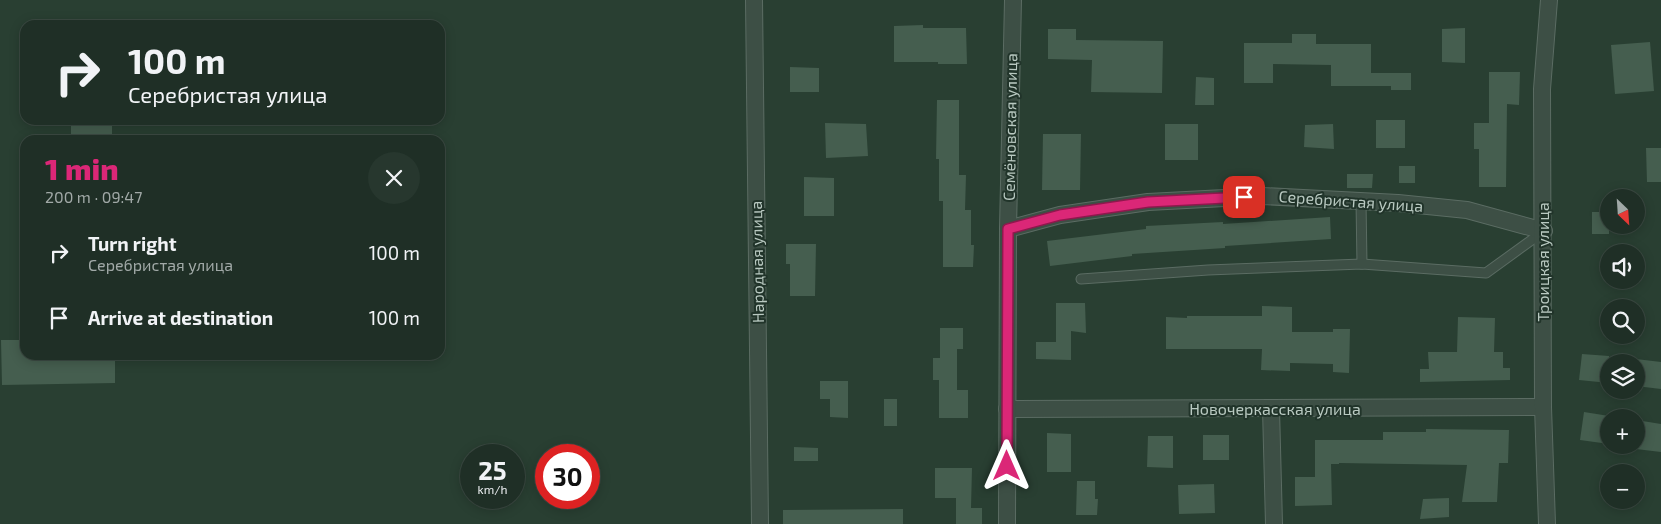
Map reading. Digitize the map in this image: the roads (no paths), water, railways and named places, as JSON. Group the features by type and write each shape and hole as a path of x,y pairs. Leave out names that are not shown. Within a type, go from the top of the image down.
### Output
{"street":[{"name":"Народная улица","path":"754,0 760,524"},
{"name":"Семёновская улица","path":"1007,524 1008,229 1013,0"},
{"name":"Троицкая улица","path":"1547,524 1543,407 1544,231 1542,90 1549,0"},
{"name":"Серебристая улица","path":"1008,229 1060,215 1148,202 1263,196 1398,203 1467,210 1544,231"},
{"name":"Новочеркасская улица","path":"1006,409 1543,407"},
{"path":"1271,409 1274,524"}],"lane":[{"path":"1361,201 1362,264"},
{"path":"1081,279 1208,270 1362,264 1486,273 1544,231"}]}
